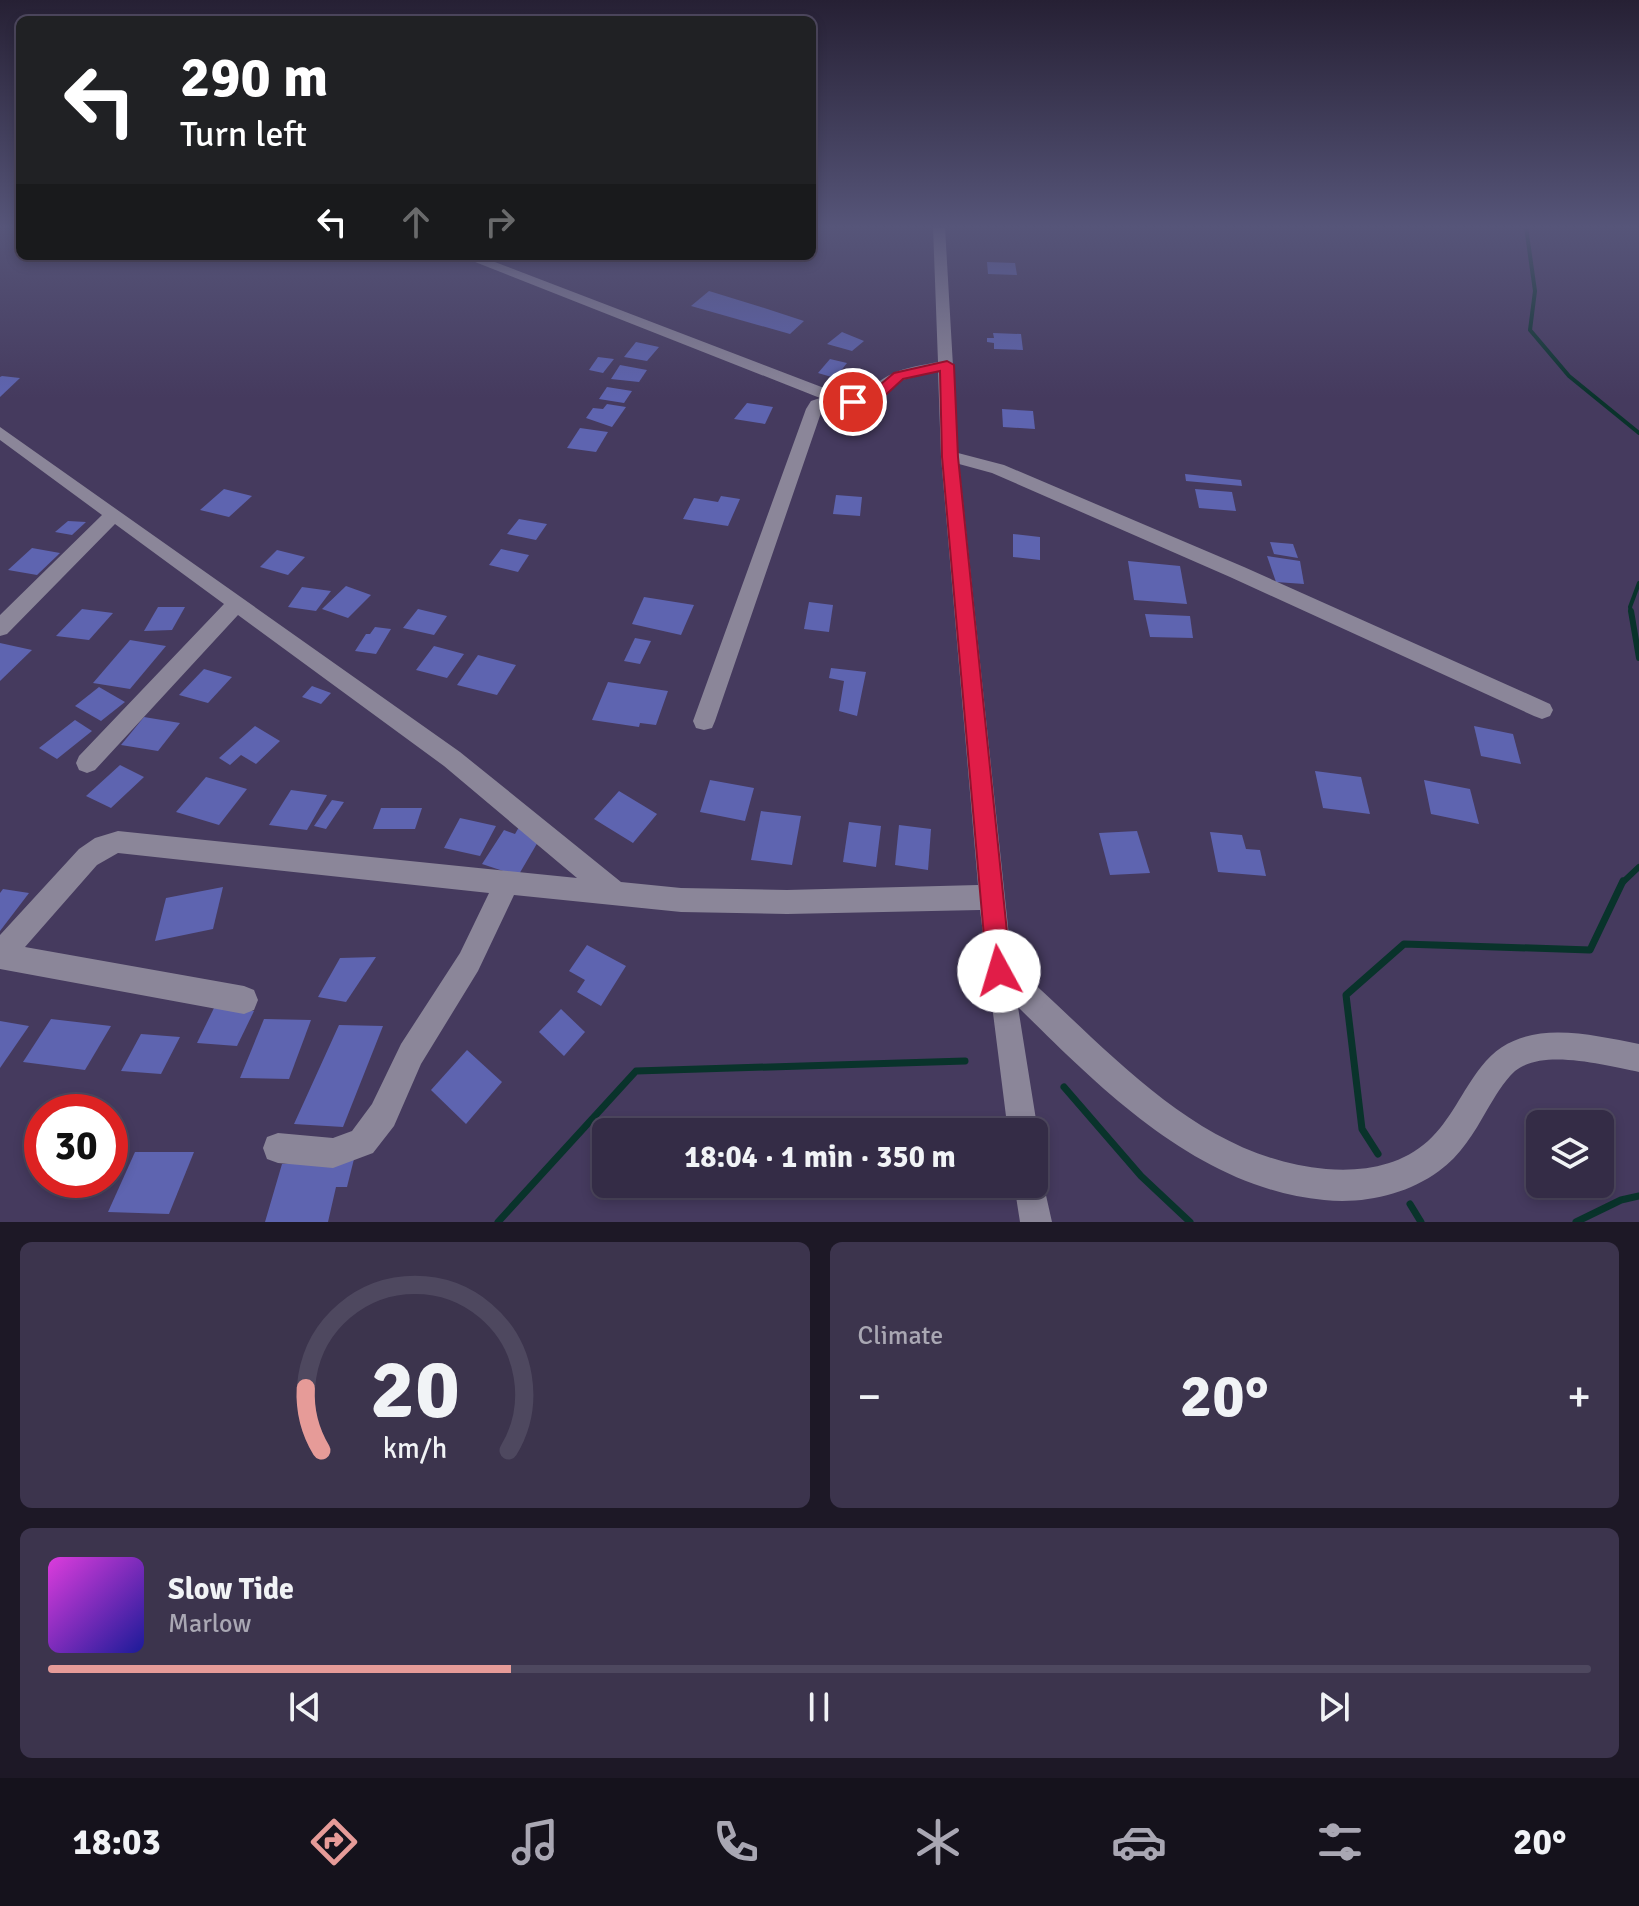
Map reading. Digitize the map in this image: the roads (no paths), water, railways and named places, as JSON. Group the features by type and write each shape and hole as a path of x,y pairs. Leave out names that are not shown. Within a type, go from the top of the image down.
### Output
{"street":[{"path":"539,284 833,398 864,401 873,398 899,376 947,365"},
{"path":"942,284 950,457 991,897 1021,1118"},
{"path":"704,721 814,409 817,404 833,398"},
{"path":"0,432 452,759 616,894"},
{"path":"950,457 998,469 1237,572 1542,710"},
{"path":"0,628 114,514"},
{"path":"87,763 237,603"},
{"path":"0,956 88,857 104,846 118,842 681,900 787,902 991,897"},
{"path":"278,1148 333,1153 362,1142 383,1115 411,1054 469,962 506,884"},
{"path":"0,956 244,1000"},
{"path":"999,971 1128,1090 1198,1141 1265,1173 1330,1186 1363,1186 1393,1179 1415,1170 1432,1158 1466,1120 1504,1060 1516,1052 1552,1046 1639,1058"},
{"path":"1032,1198 1036,1222"}],"waterway":[{"path":"1534,284 1530,330 1569,376 1639,433"},
{"path":"1631,613 1630,607 1639,583"},
{"path":"1631,611 1639,658"},
{"path":"1622,883 1639,867"},
{"path":"1378,1154 1362,1129 1346,995 1404,944 1590,950 1622,883"},
{"path":"498,1222 636,1071 965,1061"},
{"path":"1064,1087 1141,1176 1190,1222"},
{"path":"1576,1222 1621,1200 1639,1196"},
{"path":"1410,1204 1421,1222"}]}
